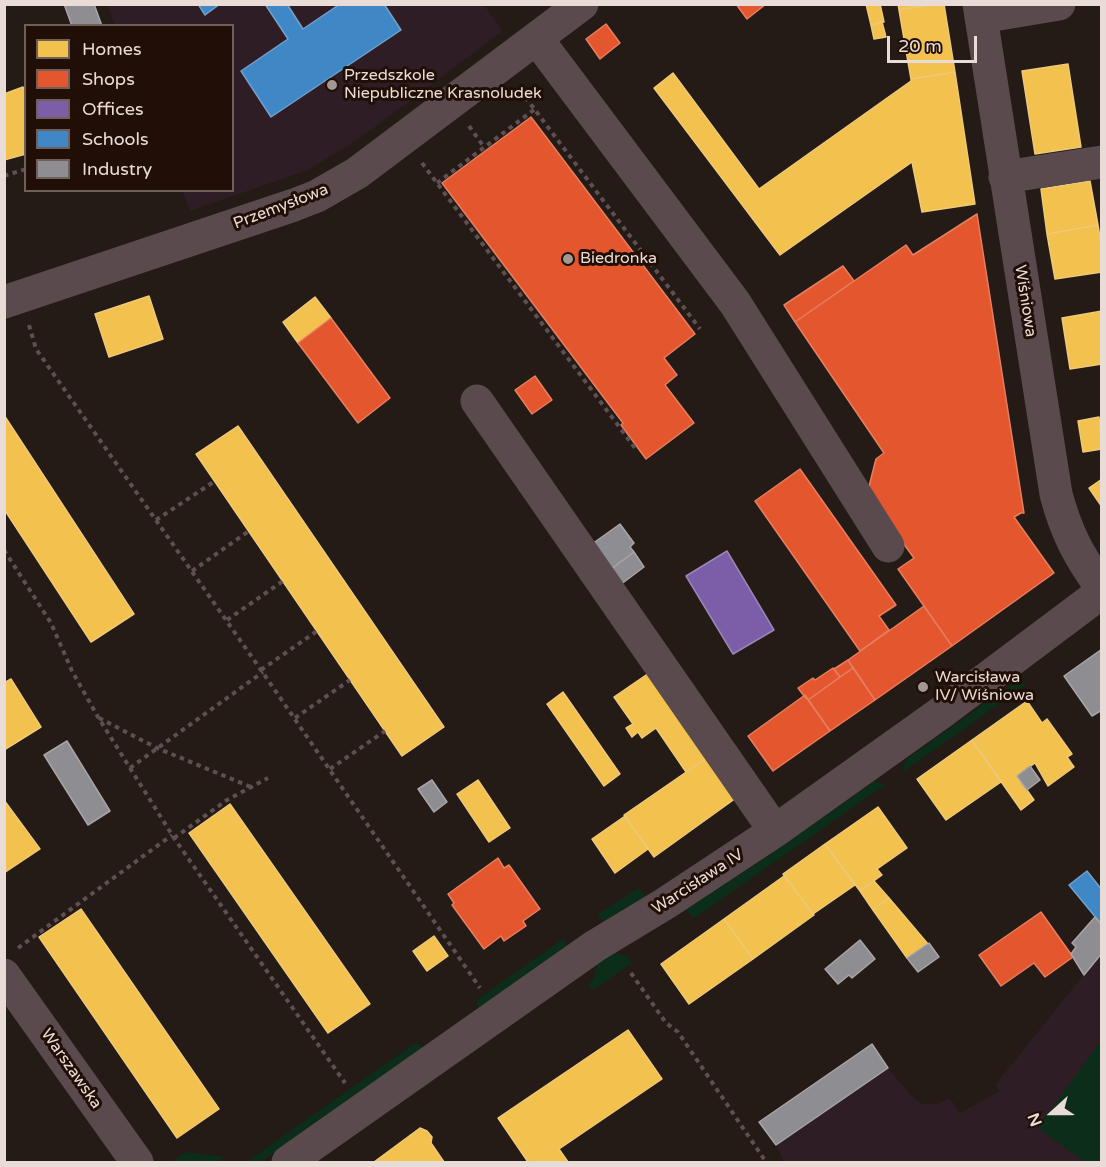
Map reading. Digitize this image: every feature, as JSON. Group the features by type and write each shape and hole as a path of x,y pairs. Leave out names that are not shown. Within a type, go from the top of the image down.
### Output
{"street":[{"name":"Przemysłowa","path":"16,310 174,246 317,196 380,158 582,4"},
{"path":"980,10 1059,4"},
{"name":"Wiśniowa","path":"980,10 1056,494 1072,543 1101,590"},
{"path":"537,39 735,303 888,546"},
{"path":"1005,177 1101,162"},
{"path":"477,402 775,831"},
{"name":"Warcisława IV","path":"288,1162 595,946 666,903 775,831 942,712 1101,590"},
{"name":"Warszawska","path":"9,963 137,1162"}],"path":[{"path":"516,85 700,329"},
{"path":"436,183 535,109"},
{"path":"466,122 484,147"},
{"path":"418,158 635,448"},
{"path":"4,176 24,170"},
{"path":"16,310 36,349 262,670 481,988"},
{"path":"156,520 214,481"},
{"path":"192,571 249,531"},
{"path":"4,550 51,623 72,671 98,717 173,836 345,1083"},
{"path":"227,620 283,581"},
{"path":"130,768 317,631"},
{"path":"295,718 350,680"},
{"path":"98,717 157,748 251,787"},
{"path":"330,769 385,731"},
{"path":"9,963 173,836 227,800 268,778"},
{"path":"631,973 666,1023 678,1032 766,1162"}],"shaded area":[{"name":"Przedszkole Niepubliczne Krasnoludek","path":"107,5 484,5 503,31 359,139 308,170 190,211 182,192 234,192 234,24 115,24"},
{"path":"1101,953 1101,1162 784,1162 776,1145 888,1068 911,1095 922,1104 937,1104 950,1098 960,1113 999,1091 995,1085"}],"green space":[{"path":"1018,680 1026,685 903,772 905,760"},
{"path":"875,781 885,785 696,917 692,917 686,909 750,868"},
{"path":"638,888 646,896 605,922 597,915"},
{"path":"564,938 568,947 479,1009 476,1002 478,999"},
{"path":"615,953 628,956 632,963 595,989 590,988 588,984 593,980 597,964"},
{"path":"1101,1040 1101,1162 1085,1162 1038,1128"},
{"path":"415,1043 422,1045 421,1050 261,1162 246,1162"},
{"path":"186,1152 225,1157 218,1162 171,1162"}],"building: Homes":[{"path":"866,4 880,4 884,22 871,25"},
{"path":"898,4 934,4 899,10"},
{"path":"944,4 955,72 911,79 899,10"},
{"path":"882,22 886,37 874,39 871,25"},
{"path":"1068,64 1081,147 1035,154 1022,71"},
{"path":"955,72 975,204 922,212 912,162 780,255 654,88 673,73 759,189 911,79"},
{"path":"23,87 24,89 24,155 4,160 4,94"},
{"path":"1090,181 1098,225 1047,234 1041,189"},
{"path":"1098,225 1102,249 1102,272 1055,279 1047,234"},
{"path":"149,296 163,339 109,357 95,314"},
{"path":"315,297 331,318 298,343 283,322"},
{"path":"1102,311 1102,364 1070,369 1062,318"},
{"path":"4,415 134,614 91,642 4,509"},
{"path":"1099,417 1102,449 1083,452 1078,421"},
{"path":"238,426 444,727 402,756 196,454"},
{"path":"1102,479 1102,507 1089,488"},
{"path":"649,673 708,757 686,772 656,728 642,738 638,732 632,737 626,728 633,724 614,697"},
{"path":"11,679 41,727 4,750 4,683"},
{"path":"563,692 620,774 604,786 547,704"},
{"path":"1027,701 1042,723 1047,719 1072,754 1067,757 1074,767 1048,786 1035,763 1017,776 1034,800 1021,810 972,740"},
{"path":"972,740 1001,782 946,820 917,779"},
{"path":"708,757 736,798 654,857 624,815"},
{"path":"478,780 510,828 489,842 457,794"},
{"path":"4,800 40,849 4,873"},
{"path":"230,804 370,1004 328,1033 189,833"},
{"path":"878,807 907,848 877,869 882,875 860,891 825,844"},
{"path":"625,816 648,849 615,873 592,839"},
{"path":"825,844 855,885 813,914 783,874"},
{"path":"784,876 814,915 753,959 724,919"},
{"path":"874,881 889,898 873,910 860,891"},
{"path":"889,898 928,944 907,958 873,910"},
{"path":"81,909 219,1109 177,1138 39,937"},
{"path":"724,919 753,959 689,1004 661,964"},
{"path":"434,936 448,956 427,971 413,951"},
{"path":"628,1030 662,1079 559,1149 568,1162 528,1162 498,1118"},
{"path":"420,1128 432,1137 431,1143 444,1162 374,1162"}],"building: Shops":[{"path":"736,4 766,4 747,19"},
{"path":"606,24 620,43 600,59 586,39"},
{"name":"Biedronka","path":"531,117 695,334 664,358 677,375 665,385 694,423 646,459 621,425 623,423 442,183"},
{"path":"977,214 1024,513 1014,517 1054,573 952,646 898,569 914,558 867,494 876,459 884,453 795,322 906,245 913,255"},
{"path":"843,266 854,281 795,322 784,305"},
{"path":"331,318 390,398 358,423 298,343"},
{"path":"535,376 552,400 532,414 515,390"},
{"path":"800,469 896,605 879,616 889,630 860,651 755,501"},
{"path":"924,606 952,646 875,700 848,660"},
{"path":"848,660 853,668 840,677 834,669"},
{"path":"833,668 840,677 808,700 798,688"},
{"path":"853,668 875,700 830,731 808,700"},
{"path":"805,695 830,731 773,771 748,736"},
{"path":"498,858 504,868 509,865 540,909 523,921 526,926 504,941 501,936 484,949 452,905 454,903 448,894"},
{"path":"1041,912 1073,957 1045,977 1034,963 1001,986 979,955"}],"building: Offices":[{"path":"727,551 774,630 733,654 686,576"}],"building: Schools":[{"path":"198,4 220,4 205,15"},
{"path":"265,4 287,4 303,29 340,4 384,4 401,30 271,117 241,71 288,39"},
{"path":"1087,871 1102,890 1102,925 1069,885"}],"building: Industry":[{"path":"64,4 94,4 101,24 71,24"},
{"path":"620,524 634,543 630,547 634,552 611,569 592,544"},
{"path":"634,552 644,567 620,585 610,570"},
{"path":"1102,649 1102,710 1092,716 1064,676"},
{"path":"67,741 110,811 88,825 44,755"},
{"path":"1030,766 1040,780 1027,790 1017,776"},
{"path":"432,780 447,802 434,812 418,789"},
{"path":"1095,917 1102,925 1102,953 1084,975 1071,954 1076,947 1072,943"},
{"path":"860,940 875,959 852,978 849,975 838,984 825,969"},
{"path":"929,943 939,957 918,972 907,958"},
{"path":"872,1044 888,1068 776,1145 759,1122"}],"place":[{"name":"Przedszkole Niepubliczne Krasnoludek","path":"332,85"},
{"name":"Biedronka","path":"568,259"},
{"name":"Warcisława IV/ Wiśniowa","path":"923,687"}]}
